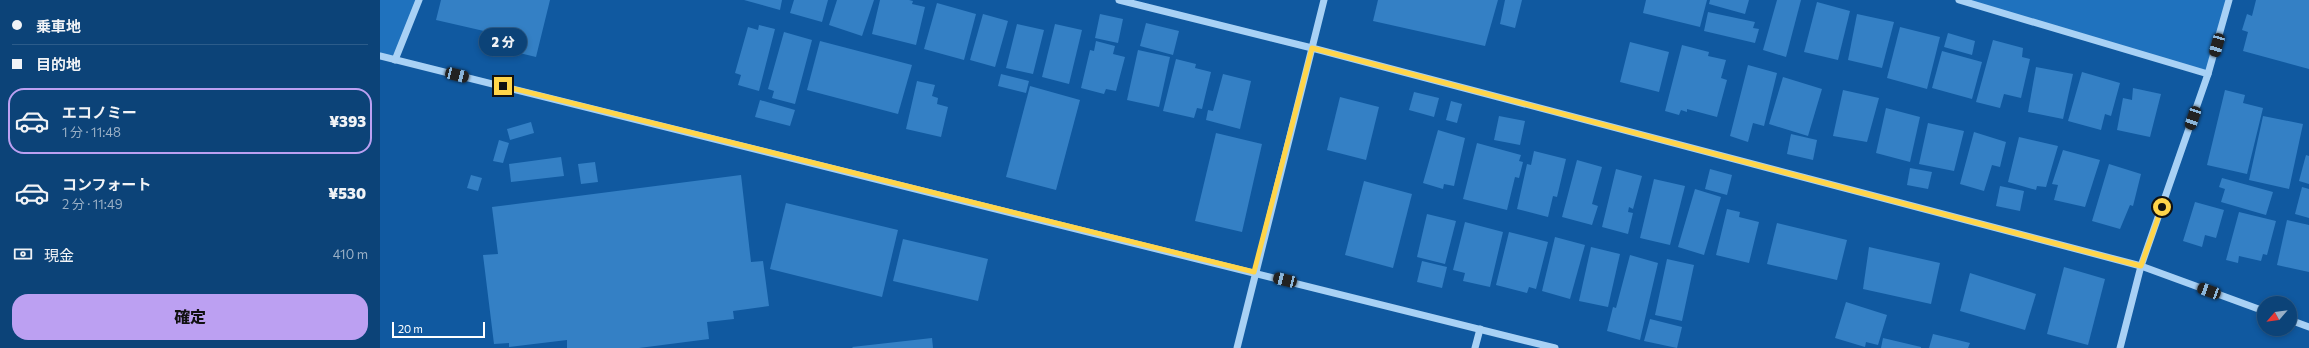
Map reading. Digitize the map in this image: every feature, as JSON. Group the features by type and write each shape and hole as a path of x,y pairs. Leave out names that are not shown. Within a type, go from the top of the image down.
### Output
{"street":[{"path":"395,60 419,0"},
{"path":"1119,0 1312,48 2141,266 2257,308"},
{"path":"1237,348 1254,272 1324,0"},
{"path":"1959,0 2208,74"},
{"path":"2120,348 2141,266 2208,74 2229,0"},
{"path":"380,56 1555,348"},
{"path":"2297,323 2309,327"},
{"path":"1475,348 1480,329"}],"shaded area":[{"path":"380,0 419,0 395,60 380,56"},
{"path":"1959,0 2229,0 2208,74"}],"building":[{"path":"441,0 550,0 536,57 482,44 484,31 436,20"},
{"path":"744,0 782,0 780,10"},
{"path":"794,0 828,0 822,22 790,13"},
{"path":"837,0 874,0 862,36 829,25"},
{"path":"880,0 909,0 913,1 912,4 925,7 916,45 872,34"},
{"path":"1378,0 1498,0 1485,46 1373,21"},
{"path":"1505,0 1522,0 1515,28 1500,24"},
{"path":"1646,0 1707,0 1700,27 1643,13"},
{"path":"1710,0 1749,0 1745,14 1709,4"},
{"path":"1777,0 1801,0 1786,57 1763,50"},
{"path":"2256,0 2309,0 2309,69 2243,51 2248,32 2242,30 2247,14 2252,16"},
{"path":"1817,2 1850,11 1838,60 1804,52"},
{"path":"937,3 976,14 964,60 924,49"},
{"path":"1708,12 1755,22 1753,28 1759,29 1755,43 1704,31"},
{"path":"983,14 1008,21 995,67 970,60"},
{"path":"1100,14 1123,19 1118,43 1095,38"},
{"path":"1857,14 1894,22 1882,68 1848,60"},
{"path":"1146,23 1179,31 1173,55 1140,46"},
{"path":"1017,24 1044,30 1033,74 1006,68"},
{"path":"1055,24 1082,30 1069,84 1042,77"},
{"path":"759,25 775,29 759,91 738,85 741,75 735,73 748,27 758,30"},
{"path":"1900,27 1940,37 1927,89 1887,78"},
{"path":"784,32 812,40 795,104 772,98 774,91 768,89"},
{"path":"1948,33 1975,41 1972,55 1944,47"},
{"path":"1993,40 2023,48 2022,57 2030,59 2021,98 2004,94 2000,108 1976,102"},
{"path":"820,41 912,65 898,114 807,90"},
{"path":"1096,41 1115,46 1113,54 1125,57 1116,91 1106,89 1104,94 1081,88 1090,50 1094,51"},
{"path":"1630,42 1669,52 1659,92 1620,82"},
{"path":"1682,45 1709,52 1708,56 1726,60 1721,78 1727,80 1717,117 1687,109 1687,112 1681,110 1679,115 1665,111"},
{"path":"1138,50 1170,57 1159,107 1127,100"},
{"path":"1942,51 1982,62 1972,99 1932,88"},
{"path":"1176,59 1196,64 1195,68 1211,72 1202,109 1197,108 1194,118 1163,111"},
{"path":"1748,65 1777,73 1764,126 1753,123 1748,142 1730,136"},
{"path":"2036,67 2073,74 2063,119 2028,112"},
{"path":"2082,72 2120,83 2111,116 2105,114 2101,130 2068,121"},
{"path":"1001,74 1029,81 1026,93 998,86"},
{"path":"1223,74 1251,81 1240,129 1206,120 1208,110 1213,111"},
{"path":"1783,77 1822,89 1808,136 1769,124"},
{"path":"917,81 935,85 932,96 938,98 937,104 948,107 941,137 906,129"},
{"path":"1030,86 1080,100 1056,190 1006,177"},
{"path":"2133,88 2161,94 2150,137 2117,130 2123,98 2132,100"},
{"path":"1843,90 1879,98 1867,142 1833,136"},
{"path":"2225,90 2245,95 2243,103 2263,108 2247,174 2207,165"},
{"path":"1414,92 1439,98 1434,117 1409,110"},
{"path":"1340,97 1379,107 1366,160 1327,150"},
{"path":"760,100 795,110 790,126 755,117"},
{"path":"1451,101 1462,104 1457,123 1446,120"},
{"path":"1886,108 1920,117 1910,162 1876,153"},
{"path":"1499,116 1525,121 1520,145 1494,140"},
{"path":"2263,116 2303,124 2289,189 2249,180"},
{"path":"531,122 534,133 510,140 507,129"},
{"path":"1928,123 1964,131 1954,171 1919,164"},
{"path":"1438,130 1465,138 1454,186 1444,184 1443,189 1423,183"},
{"path":"1974,132 2006,142 2000,167 1992,165 1984,191 1960,184"},
{"path":"1216,133 1262,144 1242,232 1195,221"},
{"path":"1791,134 1817,140 1813,160 1787,154"},
{"path":"2019,137 2058,146 2046,187 2037,186 2036,190 2008,182"},
{"path":"499,140 509,143 503,163 493,161"},
{"path":"1477,143 1521,155 1519,161 1523,162 1519,178 1515,177 1507,210 1463,199"},
{"path":"2063,150 2100,160 2085,207 2054,200 2058,185 2052,184"},
{"path":"1534,151 1566,159 1557,197 1553,196 1548,217 1517,209 1527,164 1531,165"},
{"path":"2306,155 2309,156 2309,184 2299,181"},
{"path":"561,157 564,176 511,182 509,164"},
{"path":"1577,160 1602,167 1592,204 1598,206 1592,225 1562,217"},
{"path":"595,162 598,182 581,184 578,164"},
{"path":"2109,164 2141,174 2133,206 2130,205 2120,229 2092,221"},
{"path":"1910,168 1932,172 1928,189 1907,185"},
{"path":"1616,169 1642,176 1633,209 1629,207 1628,212 1633,213 1628,234 1602,227"},
{"path":"1710,169 1732,175 1727,195 1705,189"},
{"path":"471,175 482,178 478,191 467,188"},
{"path":"741,175 751,262 763,261 769,306 733,311 734,319 707,322 709,339 639,348 567,348 567,340 509,347 509,343 494,344 483,255 498,254 492,207"},
{"path":"2222,178 2273,192 2266,215 2221,202 2225,189 2219,187"},
{"path":"1654,179 1685,186 1670,245 1640,238"},
{"path":"1364,181 1412,194 1393,268 1345,255"},
{"path":"2000,186 2024,191 2020,211 1996,206"},
{"path":"2302,187 2309,189 2309,218 2295,214"},
{"path":"1695,189 1721,197 1704,255 1678,247"},
{"path":"2195,202 2224,210 2216,238 2205,235 2202,247 2183,241"},
{"path":"786,203 898,230 882,297 770,269"},
{"path":"1727,209 1740,212 1739,217 1759,222 1749,263 1716,255"},
{"path":"2239,212 2276,221 2267,255 2263,254 2261,261 2239,256 2238,263 2226,260"},
{"path":"1427,214 1456,221 1445,264 1417,257"},
{"path":"2287,220 2309,225 2309,272 2277,265"},
{"path":"1465,222 1503,232 1490,287 1463,281 1465,273 1453,270"},
{"path":"1777,223 1847,240 1837,280 1767,264"},
{"path":"1509,232 1548,242 1536,289 1529,287 1527,293 1496,285"},
{"path":"1555,237 1585,245 1570,299 1542,291"},
{"path":"903,239 988,259 978,301 893,281"},
{"path":"1591,247 1620,254 1608,307 1579,301"},
{"path":"1869,247 1940,263 1931,304 1863,289"},
{"path":"1630,255 1658,263 1640,340 1607,331 1613,307 1616,308"},
{"path":"1667,259 1694,265 1682,321 1655,315"},
{"path":"1422,261 1447,267 1442,288 1417,282"},
{"path":"2064,267 2105,279 2088,345 2047,334"},
{"path":"1970,273 2036,294 2025,330 1960,311"},
{"path":"1846,302 1887,315 1878,345 1866,342 1865,347 1835,338"},
{"path":"1650,319 1682,327 1677,348 1644,341"},
{"path":"1933,334 1970,343 1968,348 1929,348"},
{"path":"932,338 933,348 852,347"},
{"path":"1883,338 1921,347 1921,348 1881,348"}],"route":[{"path":"503,86 1254,272 1312,48 2141,266 2162,207"}]}
